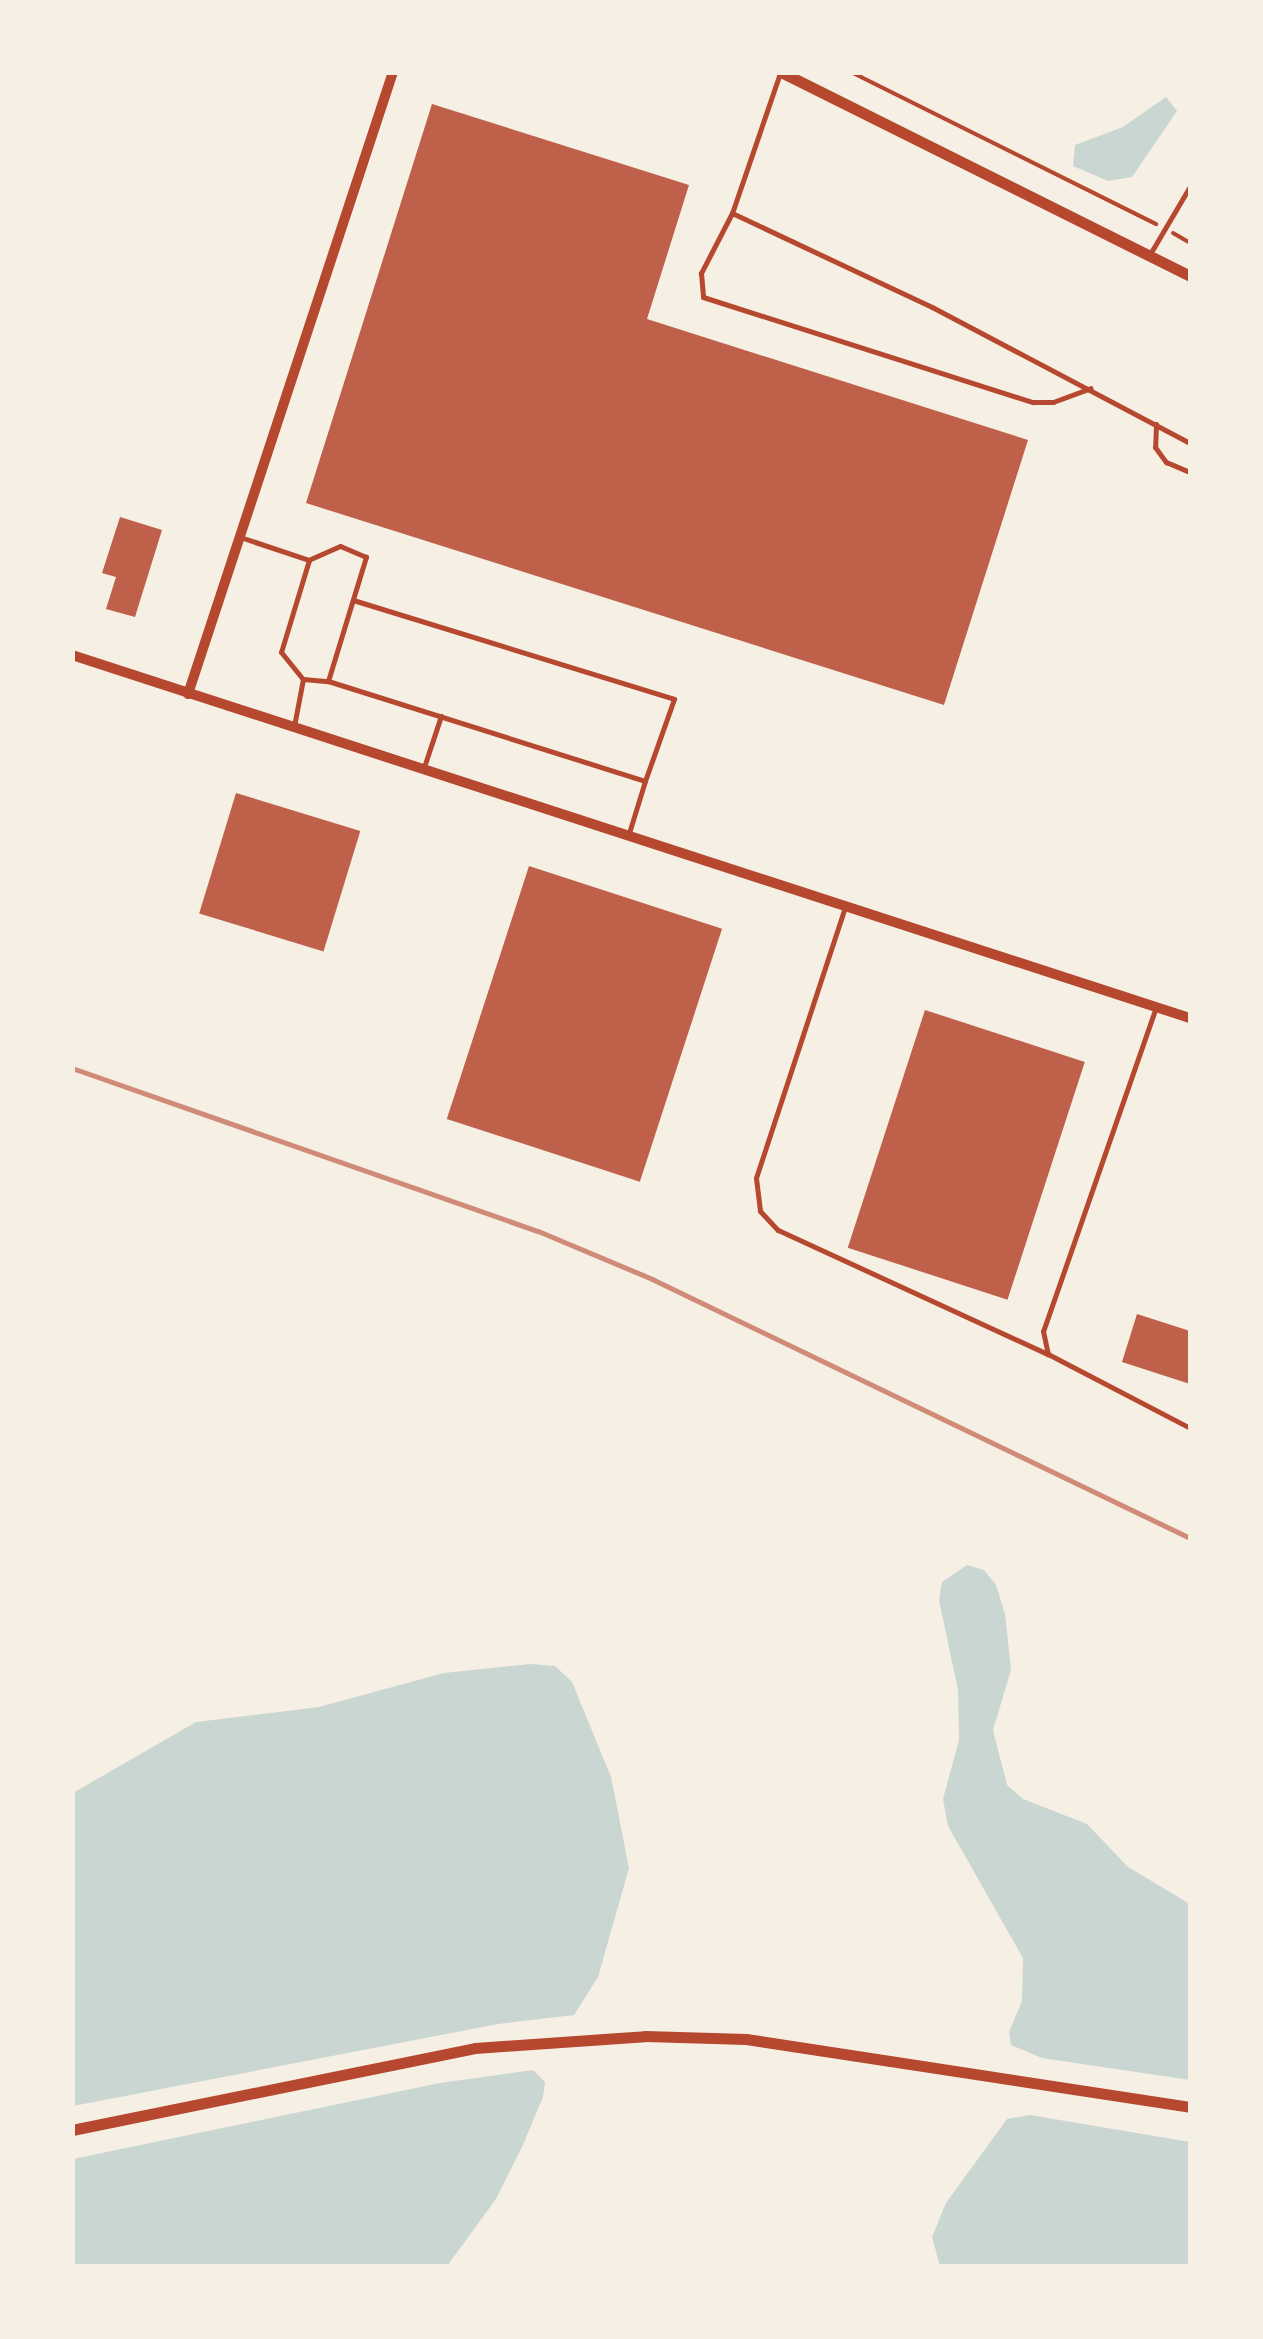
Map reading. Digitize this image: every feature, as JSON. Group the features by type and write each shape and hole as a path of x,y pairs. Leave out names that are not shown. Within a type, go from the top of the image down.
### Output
{"street":[{"path":"188,694 393,72"},
{"path":"781,72 1190,276"},
{"path":"72,654 1190,1018"},
{"path":"72,2130 475,2048 645,2036 746,2039 1190,2107"}],"lane":[{"path":"781,72 732,213 701,273 703,298 1033,402 1053,402 1090,388"},
{"path":"1150,254 1190,186"},
{"path":"732,213 1090,388 1190,443"},
{"path":"1156,424 1155,447 1166,462 1190,472"},
{"path":"240,536 309,560 340,546 366,556 328,681"},
{"path":"309,560 281,652 303,679 328,681 645,781"},
{"path":"353,600 674,699 628,836"},
{"path":"294,728 303,679"},
{"path":"423,770 441,716"},
{"path":"846,906 756,1178 760,1211 778,1230 1048,1354 1190,1428"},
{"path":"1048,1354 1043,1331 1156,1007"}],"path":[{"path":"852,72 1190,243"}],"shaded area":[{"path":"1166,97 1177,111 1132,177 1108,181 1073,166 1075,145 1123,127"},
{"path":"967,1565 984,1570 996,1585 1005,1614 1011,1670 993,1730 1007,1785 1023,1799 1087,1824 1128,1867 1190,1904 1190,2080 1042,2058 1011,2045 1009,2032 1022,2001 1023,1958 948,1826 943,1799 959,1740 958,1690 939,1600 942,1582"},
{"path":"530,1664 555,1666 572,1682 611,1777 629,1868 598,1977 574,2015 498,2024 73,2106 73,1793 196,1722 319,1707 444,1673"},
{"path":"533,2070 545,2082 543,2097 522,2147 496,2199 447,2266 73,2266 73,2159 440,2083"},
{"path":"1030,2115 1190,2142 1190,2266 940,2266 932,2237 946,2203 1007,2119"}],"building":[{"path":"432,104 689,185 647,319 1028,440 944,705 306,503"},
{"path":"120,517 162,530 135,617 106,609 116,577 102,573"},
{"path":"236,793 360,831 323,952 199,913"},
{"path":"529,866 722,929 640,1182 447,1119"},
{"path":"925,1010 1085,1062 1008,1300 848,1248"},
{"path":"1137,1314 1190,1331 1190,1384 1122,1362"}],"railway":[{"path":"72,1068 538,1231 652,1279 1190,1538"}]}
